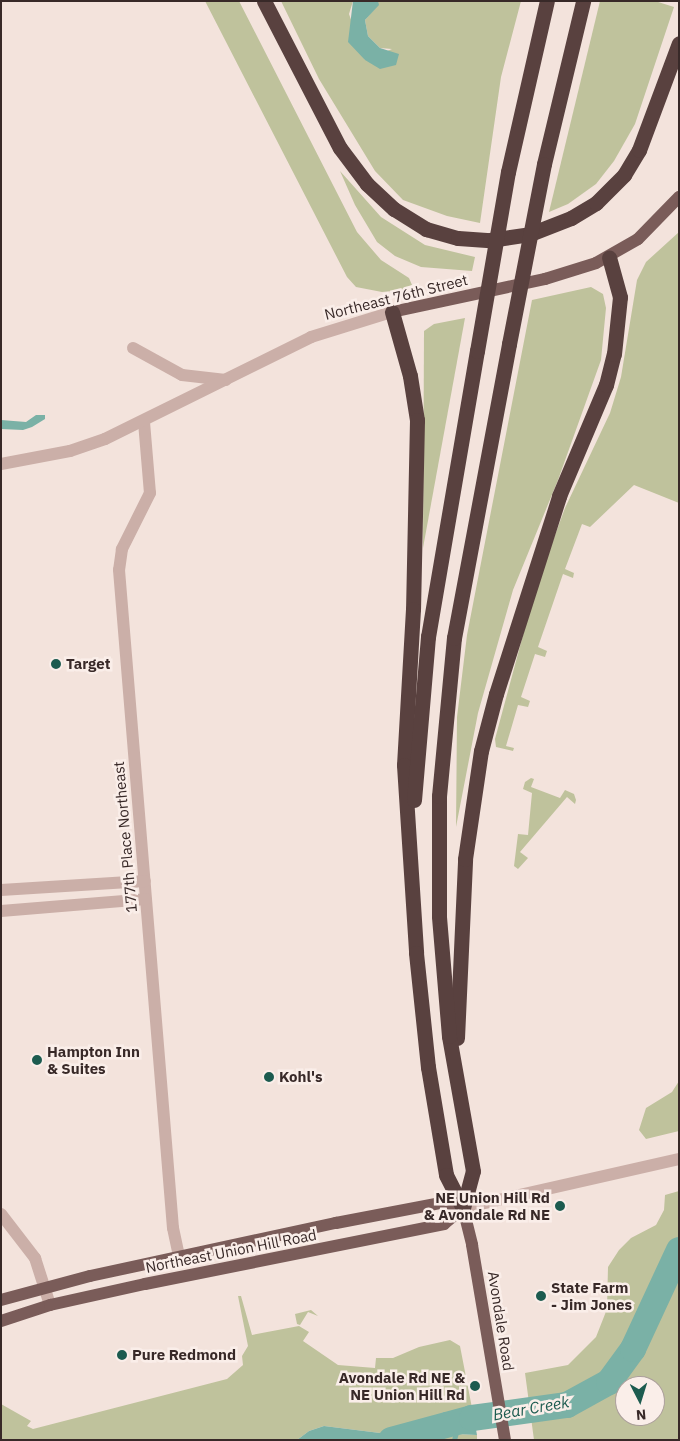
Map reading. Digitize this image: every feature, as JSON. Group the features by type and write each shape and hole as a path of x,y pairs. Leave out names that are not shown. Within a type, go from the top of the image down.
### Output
{"highway":[{"path":"264,1 340,148 367,184 394,209 418,224 458,238 490,240 530,234 571,218 596,203 624,175 639,150 679,44"},
{"path":"463,1208 473,1170 458,1095 449,1036 440,916 439,796 443,737 454,638 509,344 544,164 582,1"},
{"path":"412,866 420,712 428,637 508,172 545,6"},
{"path":"458,1095 461,921 472,804 496,694 526,593 559,496 606,385 614,354 620,298 609,257"},
{"path":"392,312 410,376 417,420 413,609 404,765 417,962 432,1093 446,1175 463,1208"}],"main road":[{"name":"Northeast 76th Street","path":"392,312 562,275 609,257 652,227 679,197"},
{"name":"Northeast Union Hill Road","path":"1,1300 45,1287 179,1256 423,1206 441,1203 463,1208"},
{"name":"Northeast Union Hill Road","path":"1,1320 50,1305 444,1224 463,1208"},
{"name":"Avondale Road","path":"463,1208 472,1245 504,1437"}],"street":[{"name":"Northeast 76th Street","path":"1,464 70,451 144,422 311,337 392,312"},
{"path":"133,348 182,375 226,380"},
{"name":"177th Place Northeast","path":"144,422 150,493 144,511 122,549 120,570 173,1228 179,1256"},
{"path":"1,890 145,881"},
{"path":"1,911 146,899"},
{"name":"Northeast Union Hill Road","path":"463,1208 677,1159"},
{"path":"1,1214 35,1258 50,1305"}],"green space":[{"path":"205,1 239,1 357,232 381,260 409,278 412,285 403,290 382,292 356,287 347,277"},
{"path":"281,1 353,1 349,14 365,60 392,49 380,48 368,36 365,20 378,5 378,1 521,1 501,77 480,223 447,216 403,200 375,171 319,79"},
{"path":"600,1 655,1 674,7 635,124 614,161 596,184 568,204 549,212"},
{"path":"340,171 381,217 425,245 475,257 472,271 421,267 395,256 377,242 355,205"},
{"path":"679,232 679,503 634,485 590,527 582,524 565,569 574,573 573,578 563,574 538,647 547,651 545,657 535,654 521,697 530,701 528,707 518,705 506,746 514,748 513,751 496,747 495,739 536,587 565,508 610,413 621,377 637,280 646,262"},
{"path":"591,287 603,294 606,308 601,360 558,480 513,590 478,713 456,827 457,717 467,635 532,300"},
{"path":"465,318 423,548 424,331 434,324"},
{"path":"531,778 534,779 531,787 560,798 565,790 574,794 576,800 575,804 567,797 520,852 528,858 518,869 514,866 518,834 528,835 532,793 523,789 525,782"},
{"path":"679,1081 679,1131 646,1139 639,1130 646,1108 672,1092"},
{"path":"679,1191 679,1440 534,1440 525,1373 568,1365 596,1337 607,1309 608,1267 619,1250 631,1238 656,1225 664,1210 665,1195"},
{"path":"238,1296 241,1296 252,1335 299,1326 309,1332 303,1341 338,1365 375,1368 376,1358 393,1358 419,1347 450,1340 460,1346 472,1408 455,1414 444,1412 415,1427 380,1433 324,1426 309,1431 297,1440 1,1440 1,1404 31,1421 27,1426 33,1429 227,1379 243,1365 242,1356 248,1346"},
{"path":"311,1310 318,1316 308,1312 300,1325 297,1324 295,1314"},
{"path":"455,1434 477,1435 477,1440 428,1440"}],"water":[{"path":"353,1 378,1 379,5 365,20 368,36 380,48 399,54 396,65 380,69 365,60 348,42"},
{"path":"36,415 45,415 45,419 23,430 1,429 1,420 26,422"},
{"path":"472,1408 477,1435 455,1434 428,1440 297,1440 309,1431 324,1426 380,1433 414,1427 444,1412 455,1414"}],"waterway":[{"name":"Bear Creek","path":"391,1440 472,1418 567,1405 609,1382 633,1349 679,1250"},
{"path":"454,1440 457,1429"}],"place":[{"name":"Target","path":"56,664"},
{"name":"Hampton Inn & Suites","path":"37,1060"},
{"name":"Kohl's","path":"269,1077"},
{"name":"NE Union Hill Rd & Avondale Rd NE","path":"560,1206"},
{"name":"State Farm - Jim Jones","path":"541,1296"},
{"name":"Pure Redmond","path":"122,1355"},
{"name":"Avondale Rd NE & NE Union Hill Rd","path":"475,1386"}]}
